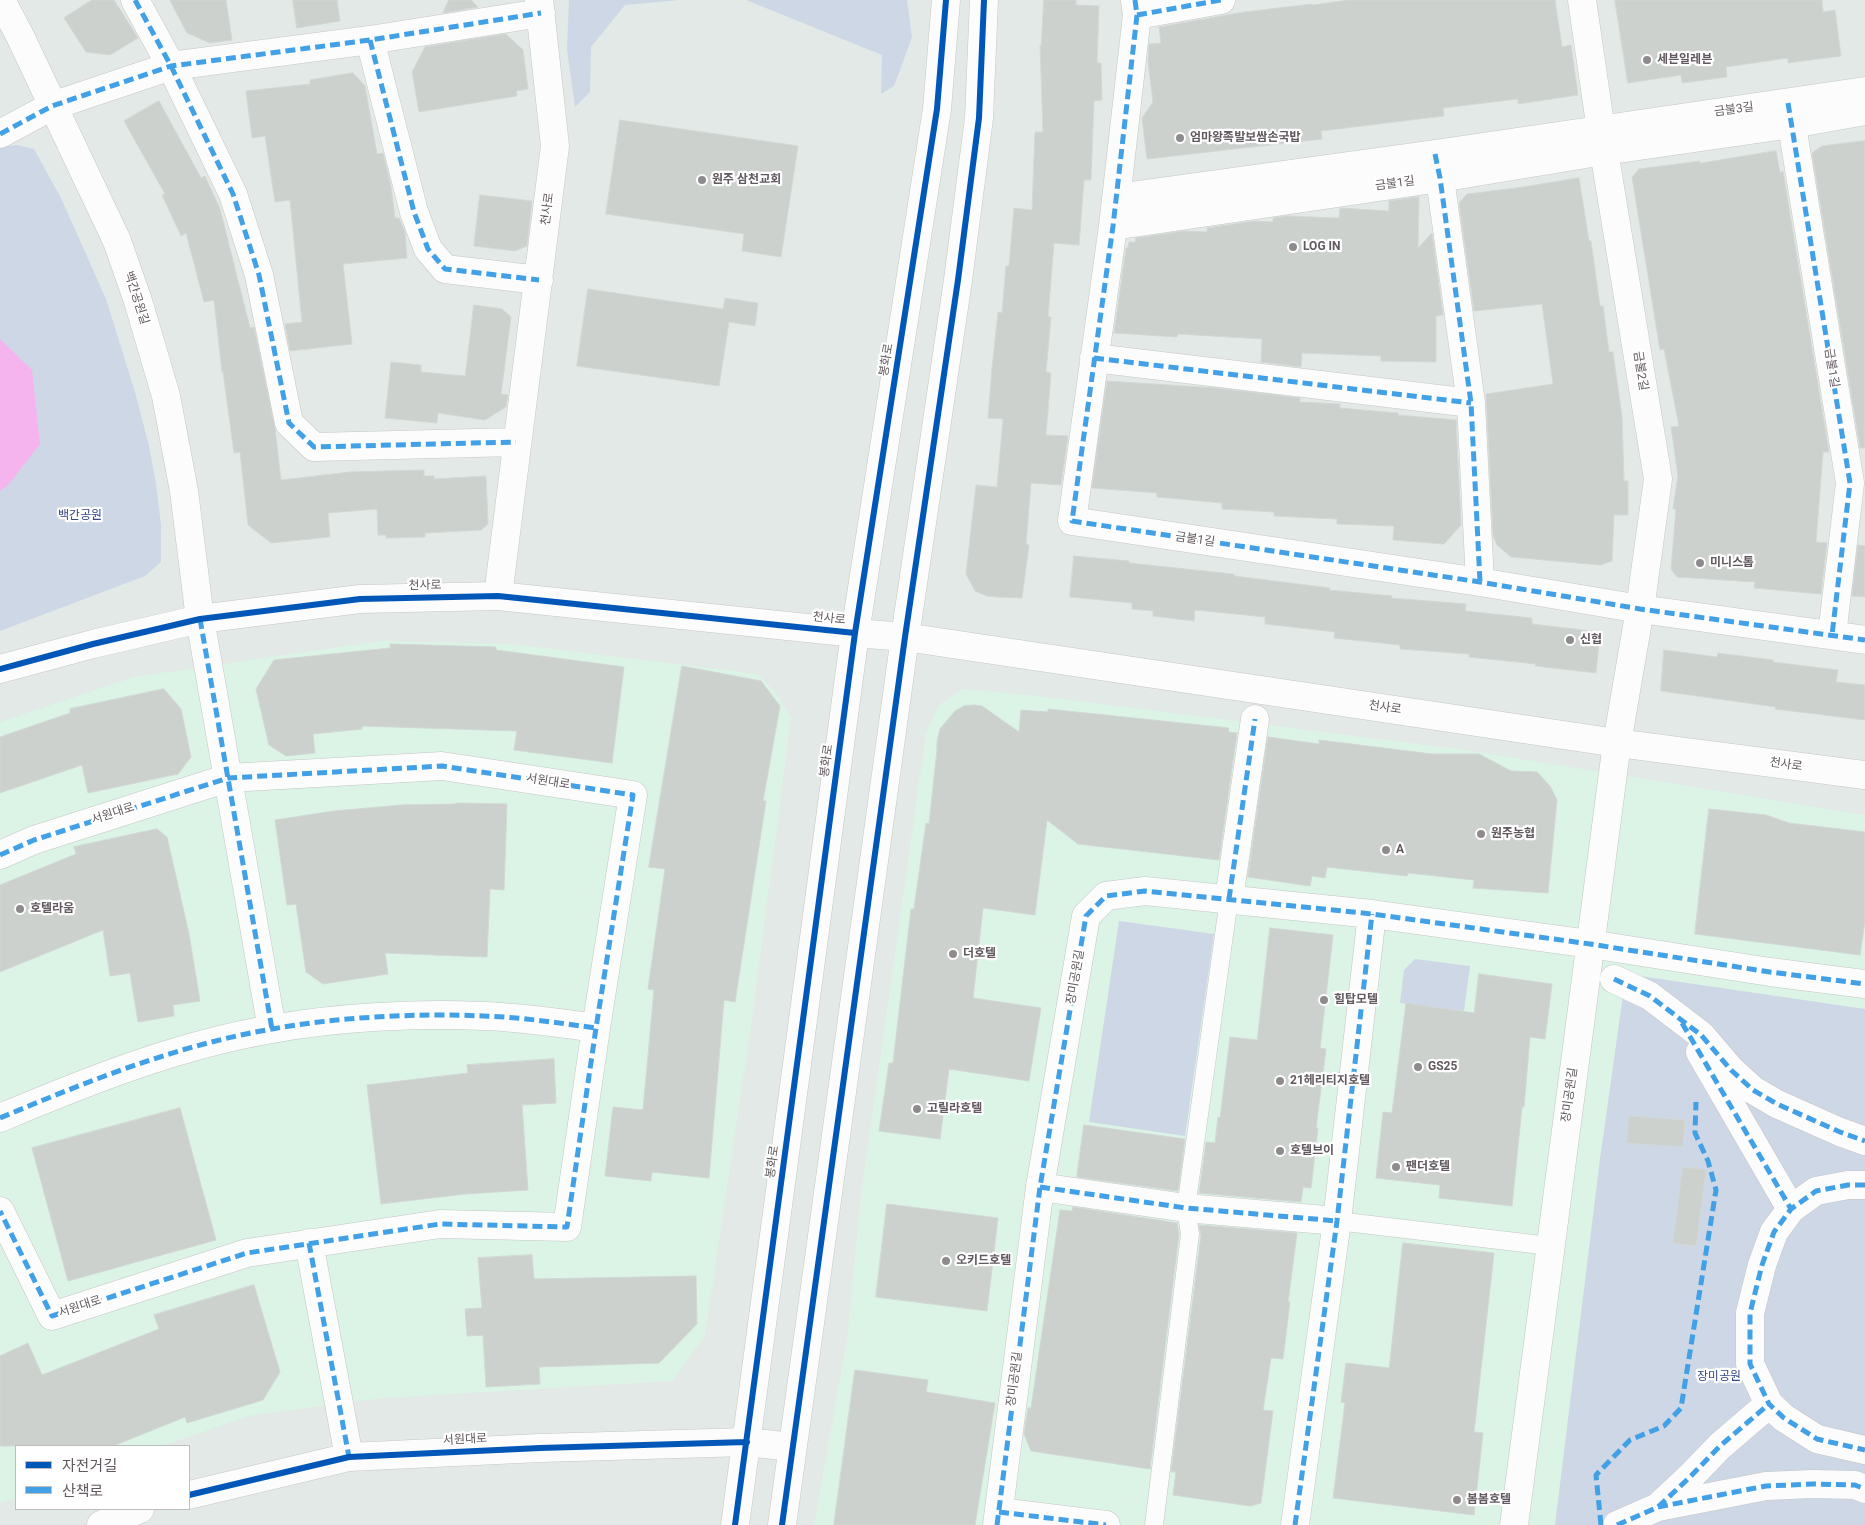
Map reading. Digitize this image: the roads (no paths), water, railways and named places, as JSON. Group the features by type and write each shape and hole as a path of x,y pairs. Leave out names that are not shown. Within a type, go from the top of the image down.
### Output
{"street":[{"name":"백간공원길","path":"1,0 20,36 117,241 138,301 166,396 184,491 200,619"},
{"path":"135,0 171,66 233,194 259,275 289,423 314,447 516,442"},
{"name":"봉화로","path":"735,1525 855,633 937,110 946,0"},
{"path":"782,1525 905,637 958,280 979,118 984,0"},
{"name":"금불1길","path":"1221,0 1136,7 1113,226 1072,522 1480,582 1640,609 1865,640"},
{"name":"금불2길","path":"1582,0 1658,479 1640,609 1617,742"},
{"path":"0,134 52,106 171,66 370,40 540,6"},
{"name":"천사로","path":"498,596 555,146 540,6"},
{"path":"370,40 414,212 428,249 445,269 539,280"},
{"name":"금불3길","path":"1790,114 1865,91"},
{"name":"금불3길","path":"1603,140 1790,114 1865,112"},
{"name":"금불1길","path":"1790,114 1850,483 1832,635"},
{"name":"금불1길","path":"1113,226 1438,166 1603,140"},
{"path":"1438,166 1471,403 1480,582"},
{"name":"금불1길","path":"1116,198 1438,166"},
{"path":"1094,358 1471,403"},
{"name":"천사로","path":"0,669 93,644 200,619 360,599 498,596 905,637 1617,742 1865,775"},
{"path":"200,619 272,1029"},
{"path":"1229,899 1255,720"},
{"name":"장미공원길","path":"1514,1525 1617,742"},
{"name":"서원대로","path":"0,856 34,840 228,778 442,766 633,795 567,1227 440,1224 247,1253 52,1316 0,1211"},
{"name":"장미공원길","path":"1106,1525 998,1518 1040,1187 1086,916 1106,896 1145,891 1372,914 1865,984"},
{"path":"1295,1525 1337,1221 1372,914"},
{"path":"1614,979 1650,996 1701,1035 1731,1070 1753,1090 1777,1104 1865,1141"},
{"path":"0,1118 62,1092 136,1065 209,1043 272,1029 354,1019 416,1016 483,1016 596,1028"},
{"path":"1679,1018 1791,1209"},
{"path":"1865,1185 1848,1185 1816,1191 1791,1209 1774,1232 1762,1265 1750,1313 1750,1364 1769,1404 1784,1418 1817,1439 1865,1450"},
{"path":"1040,1187 1186,1208 1337,1221"},
{"path":"309,1243 349,1457"},
{"path":"1658,1507 1720,1446 1769,1404"},
{"name":"서원대로","path":"190,1495 349,1457 540,1448 746,1442 792,1447"},
{"path":"1617,1525 1658,1507 1766,1486 1854,1485 1865,1489"},
{"path":"107,1524 138,1510"}],"lane":[{"path":"1154,1525 1190,1234 1186,1208 1229,899"},
{"path":"1337,1221 1550,1246"}],"place":[{"name":"세븐일레븐","path":"1647,60"},
{"name":"엄마왕족발보쌈손국밥","path":"1180,138"},
{"name":"원주 삼천교회","path":"702,180"},
{"name":"LOG IN","path":"1293,247"},
{"name":"미니스톱","path":"1700,563"},
{"name":"신협","path":"1570,640"},
{"name":"원주농협","path":"1481,834"},
{"name":"A","path":"1386,850"},
{"name":"호텔라움","path":"20,909"},
{"name":"더호텔","path":"953,954"},
{"name":"힐탑모텔","path":"1324,1000"},
{"name":"GS25","path":"1418,1067"},
{"name":"21헤리티지호텔","path":"1280,1081"},
{"name":"고릴라호텔","path":"917,1109"},
{"name":"호텔브이","path":"1280,1151"},
{"name":"팬더호텔","path":"1396,1167"},
{"name":"오키드호텔","path":"946,1261"},
{"name":"봄봄호텔","path":"1457,1500"}],"park label":[{"name":"백간공원","path":"80,516"},
{"name":"장미공원","path":"1719,1377"}]}
